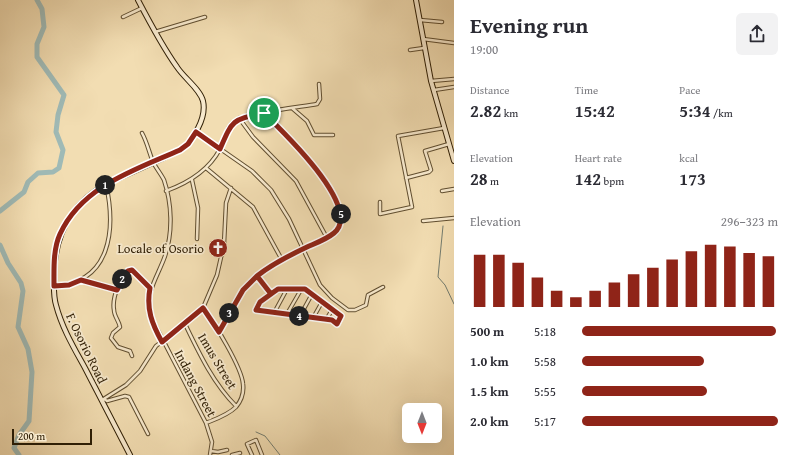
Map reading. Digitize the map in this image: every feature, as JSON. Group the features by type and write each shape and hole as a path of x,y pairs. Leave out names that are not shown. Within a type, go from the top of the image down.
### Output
{"street":[{"name":"F. Osorio Road","path":"130,455 103,399 61,322 55,303 54,261 60,235 82,201 95,190 106,184 180,150 188,144 196,132 203,113 202,98 182,75 155,32 138,0"},
{"path":"416,0 433,90 454,159"},
{"path":"123,17 142,8"},
{"path":"155,32 205,17"},
{"path":"420,20 442,22"},
{"path":"423,39 454,43"},
{"path":"410,50 424,48"},
{"path":"431,81 454,79"},
{"path":"166,191 192,180 206,168 220,149 229,127 239,118 317,104 320,99 319,84"},
{"path":"433,90 454,87"},
{"path":"292,108 307,121 314,135 333,135"},
{"path":"219,332 243,290 257,276 282,260 327,238 339,229 341,222 338,206 321,175 310,160 264,113"},
{"path":"239,118 253,137 296,181 327,238"},
{"path":"380,202 380,214 412,207 398,136 445,128"},
{"path":"196,132 252,171 266,184 277,198 304,249 320,285 332,298 348,310 355,310 366,305 368,295 383,287"},
{"name":"Indang Street","path":"142,133 153,162 163,179 170,211 169,232 165,254 150,288 148,301 149,313 162,342 206,423 212,442 210,455"},
{"path":"406,178 430,172 431,170 425,151 451,146"},
{"path":"206,168 247,201 258,214 282,260"},
{"path":"192,180 198,208 196,239"},
{"path":"54,286 69,285 81,280 98,265 109,242 109,203 106,184"},
{"path":"103,399 126,386 140,371 155,347 203,308 217,275 224,244 226,203 231,188"},
{"path":"442,191 454,189"},
{"path":"423,221 454,218"},
{"path":"132,356 130,351 118,347 111,338 113,333 120,327 114,312 113,303 117,290 128,271 132,270 150,288"},
{"path":"257,276 271,294"},
{"path":"81,280 117,290"},
{"path":"287,314 302,288"},
{"path":"302,288 341,316 337,324 332,320 256,310 260,302 271,294 278,289 302,288"},
{"path":"274,312 287,289"},
{"path":"300,316 312,294"},
{"path":"313,318 322,302"},
{"path":"203,308 219,332 243,380 244,391 236,406 227,414 206,423"},
{"path":"326,320 332,310"},
{"name":"Imus Street","path":"185,324 200,355 219,386 236,406"},
{"path":"103,399 110,400 125,396 129,397 148,434"},
{"path":"252,455 247,444 256,440 262,455"},
{"path":"211,451 218,452 227,450"},
{"path":"232,455 240,453"}],"waterway":[{"path":"0,211 24,192 28,182 38,173 53,172 59,168 63,150 56,132 58,115 64,95 37,57 37,44 44,27 42,9 37,0"},
{"path":"443,226 438,277 445,285 454,304"},
{"path":"0,245 8,263 21,283 23,291 18,327 28,349 32,372 29,421 19,435 14,448 19,455"},
{"path":"256,432 265,436 280,455"}],"place":[{"name":"Locale of Osorio","path":"218,248"}],"route":[{"path":"264,113 239,118 232,123 220,149 196,132 188,144 180,150 95,190 82,201 68,220 60,235 54,261 54,286 69,285 81,280 94,285 101,284 117,290 122,279 128,271 132,270 137,273 150,288 148,297 149,313 162,342 198,314 203,308 219,332 238,297 257,276 271,294 278,289 305,289 341,316 337,324 332,320 256,310 260,302 271,294 257,276 282,260 334,234 339,229 341,222 341,215 338,206 321,175 310,160 264,113"}]}
